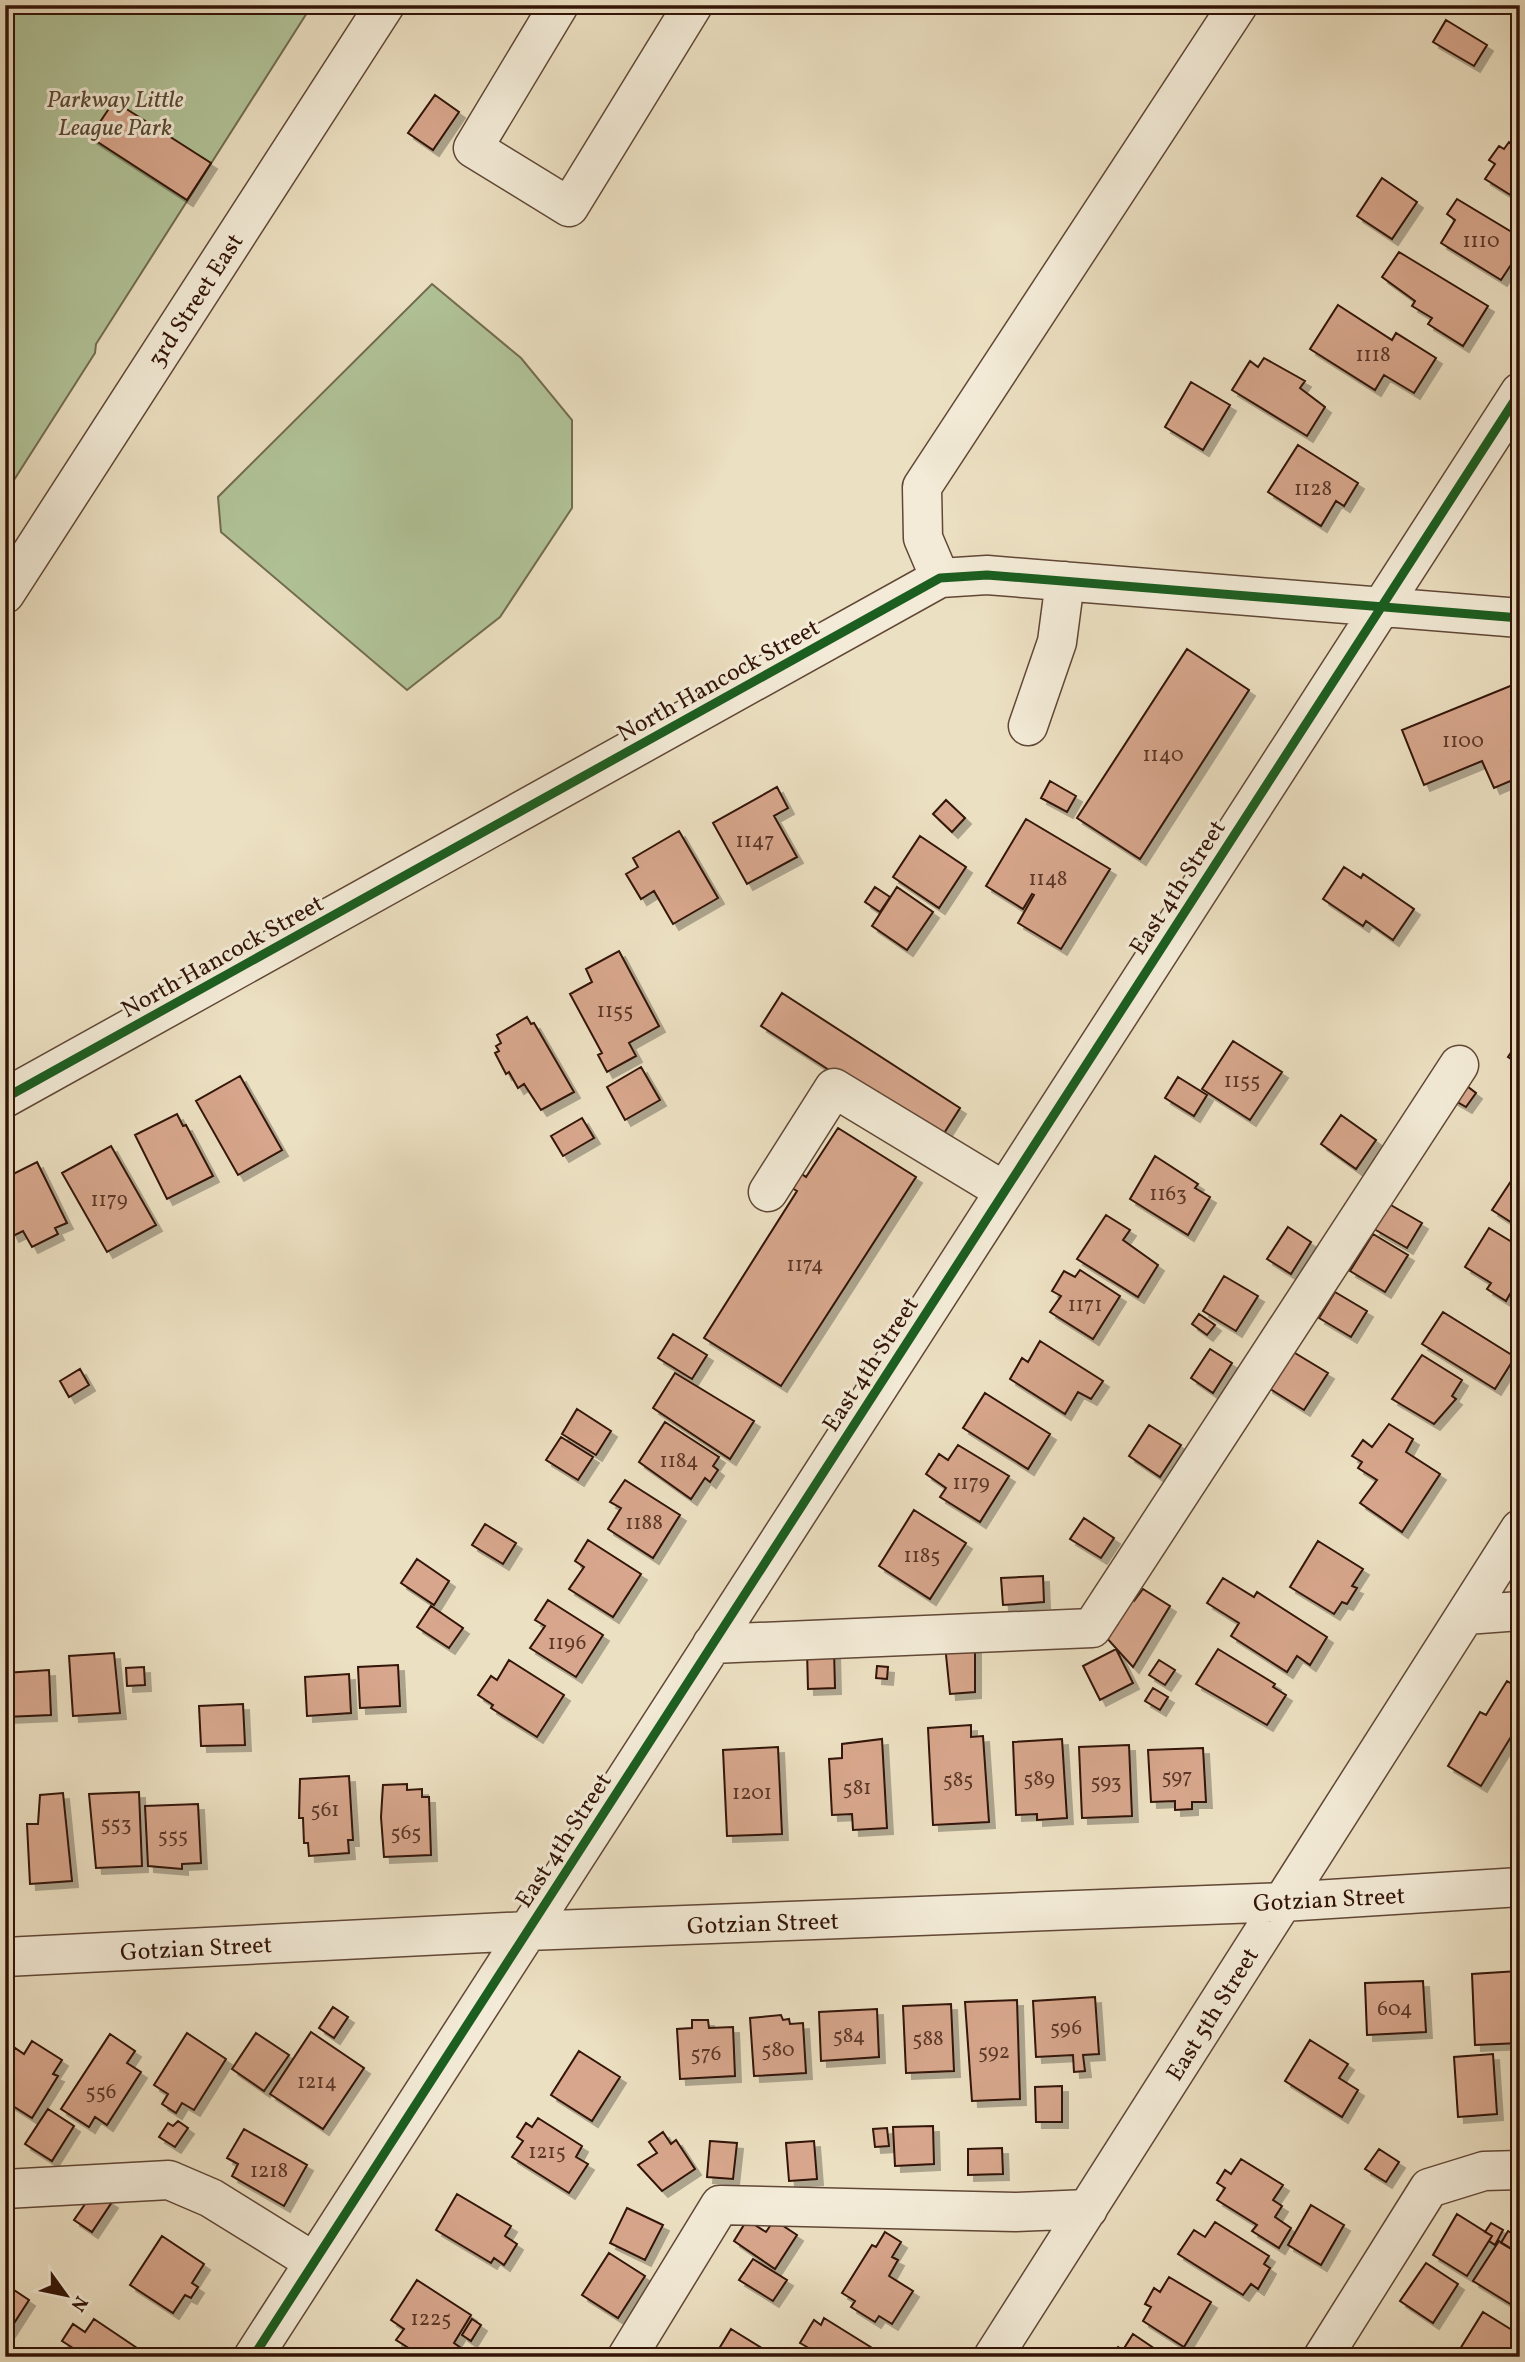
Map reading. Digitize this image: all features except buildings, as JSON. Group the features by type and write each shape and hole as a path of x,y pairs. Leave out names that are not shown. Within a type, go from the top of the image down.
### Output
{"street":[{"name":"3rd Street East","path":"5,594 385,5"},
{"path":"559,5 473,148 569,207 693,5"},
{"path":"940,578 923,538 922,487 1238,5"},
{"name":"East 4th Street","path":"253,2357 1520,392"},
{"name":"North Hancock Street","path":"5,1098 940,578 987,575 1520,618"},
{"path":"1028,726 1057,642 1065,581"},
{"path":"712,1644 1092,1628 1459,1065"},
{"path":"768,1192 834,1088 1004,1191"},
{"name":"East 5th Street","path":"993,2357 1520,1529"},
{"path":"1466,1615 1520,1611"},
{"name":"Gotzian Street","path":"5,1957 527,1931 1283,1902 1520,1887"},
{"path":"1323,2357 1430,2188 1484,2171 1520,2170"},
{"path":"5,2189 169,2180 211,2198 314,2262"},
{"path":"627,2357 720,2205 1015,2212 1088,2209"}],"green space":[{"name":"Parkway Little League Park","path":"5,5 312,5 96,344 95,353 5,494"},
{"path":"432,284 521,358 572,420 572,508 500,617 407,690 221,532 218,497"}],"cycle path":[{"path":"253,2357 1520,392"},
{"path":"5,1098 940,578 987,575 1520,618"}]}
